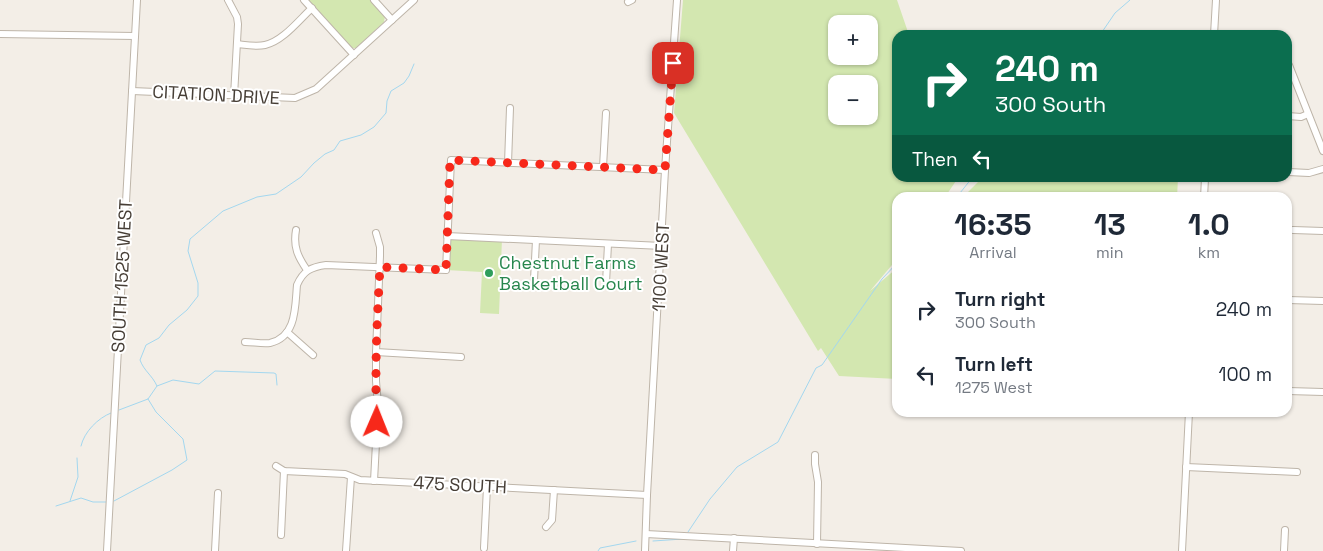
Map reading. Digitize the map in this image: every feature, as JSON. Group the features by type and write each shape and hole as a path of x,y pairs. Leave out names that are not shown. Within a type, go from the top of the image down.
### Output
{"street":[{"name":"SOUTH 1525 WEST","path":"107,551 137,0"},
{"path":"228,0 237,17 234,96"},
{"path":"304,0 354,54"},
{"path":"374,0 392,20"},
{"name":"CITATION DRIVE","path":"132,91 295,98 316,89 414,0"},
{"name":"1100 WEST","path":"645,551 665,170 677,0"},
{"path":"1214,30 1216,0"},
{"path":"237,44 266,45 274,41 312,8"},
{"path":"0,34 135,36"},
{"path":"1292,73 1323,151"},
{"path":"508,163 510,108"},
{"path":"603,167 606,113"},
{"path":"1292,116 1308,114"},
{"path":"245,342 270,342 286,332 295,315 297,286 307,270 326,265 446,270 450,160 665,170"},
{"path":"1292,172 1309,173 1323,169"},
{"path":"296,230 295,247 300,260 307,270"},
{"path":"1293,230 1323,231"},
{"path":"374,481 378,405 376,352 380,267 380,247 376,233"},
{"path":"447,236 662,246"},
{"path":"534,280 536,240"},
{"path":"606,283 608,244"},
{"path":"1292,300 1323,302"},
{"path":"286,332 313,355"},
{"path":"376,352 461,357"},
{"path":"1292,391 1323,392"},
{"path":"1182,551 1189,417"},
{"path":"815,455 814,464 818,482 818,546"},
{"name":"475 SOUTH","path":"276,466 284,471 338,474 360,480 647,495"},
{"path":"1186,467 1297,472"},
{"path":"281,535 284,471"},
{"path":"346,551 351,477"},
{"path":"484,548 487,487"},
{"path":"546,527 552,520 554,490"},
{"path":"214,551 218,492"},
{"path":"1284,551 1286,530"},
{"path":"646,534 734,538 818,546 961,551"},
{"path":"733,551 734,538"}],"green space":[{"path":"307,0 371,0 385,16 384,22 356,48 350,48"},
{"path":"683,0 897,0 907,30 892,30 892,182 955,182 948,192 892,192 892,265 870,291 892,272 892,379 839,376 821,348 818,351 674,113"},
{"path":"978,182 1178,182 1177,192 968,192"},
{"path":"447,236 502,239 499,314 480,313 482,272 446,270"}],"waterway":[{"path":"1103,30 1115,13 1130,0"},
{"path":"119,410 148,399 157,386 140,360 146,345 159,338 169,325 187,310 198,296 198,283 188,251 190,239 223,211 257,197 276,194 301,177 325,154 334,150 340,141 361,135 374,127 386,113 387,101 391,91 404,83 414,64"},
{"path":"961,192 969,182"},
{"path":"688,532 710,499 737,467 778,442 816,368 822,365 882,279 892,268"},
{"path":"157,386 173,380 199,384 215,371 274,373 276,374 277,385"},
{"path":"114,501 187,460 183,439 156,412 148,399"},
{"path":"81,446 92,426 101,418 111,413"},
{"path":"70,501 78,477 77,458"},
{"path":"56,506 81,498 93,502 106,502"},
{"path":"653,541 683,539"},
{"path":"598,551 600,548 636,541"}],"place":[{"name":"Chestnut Farms Basketball Court","path":"489,273"}],"route":[{"path":"377,422 376,352 380,267 446,270 450,160 665,170 673,63"}]}
